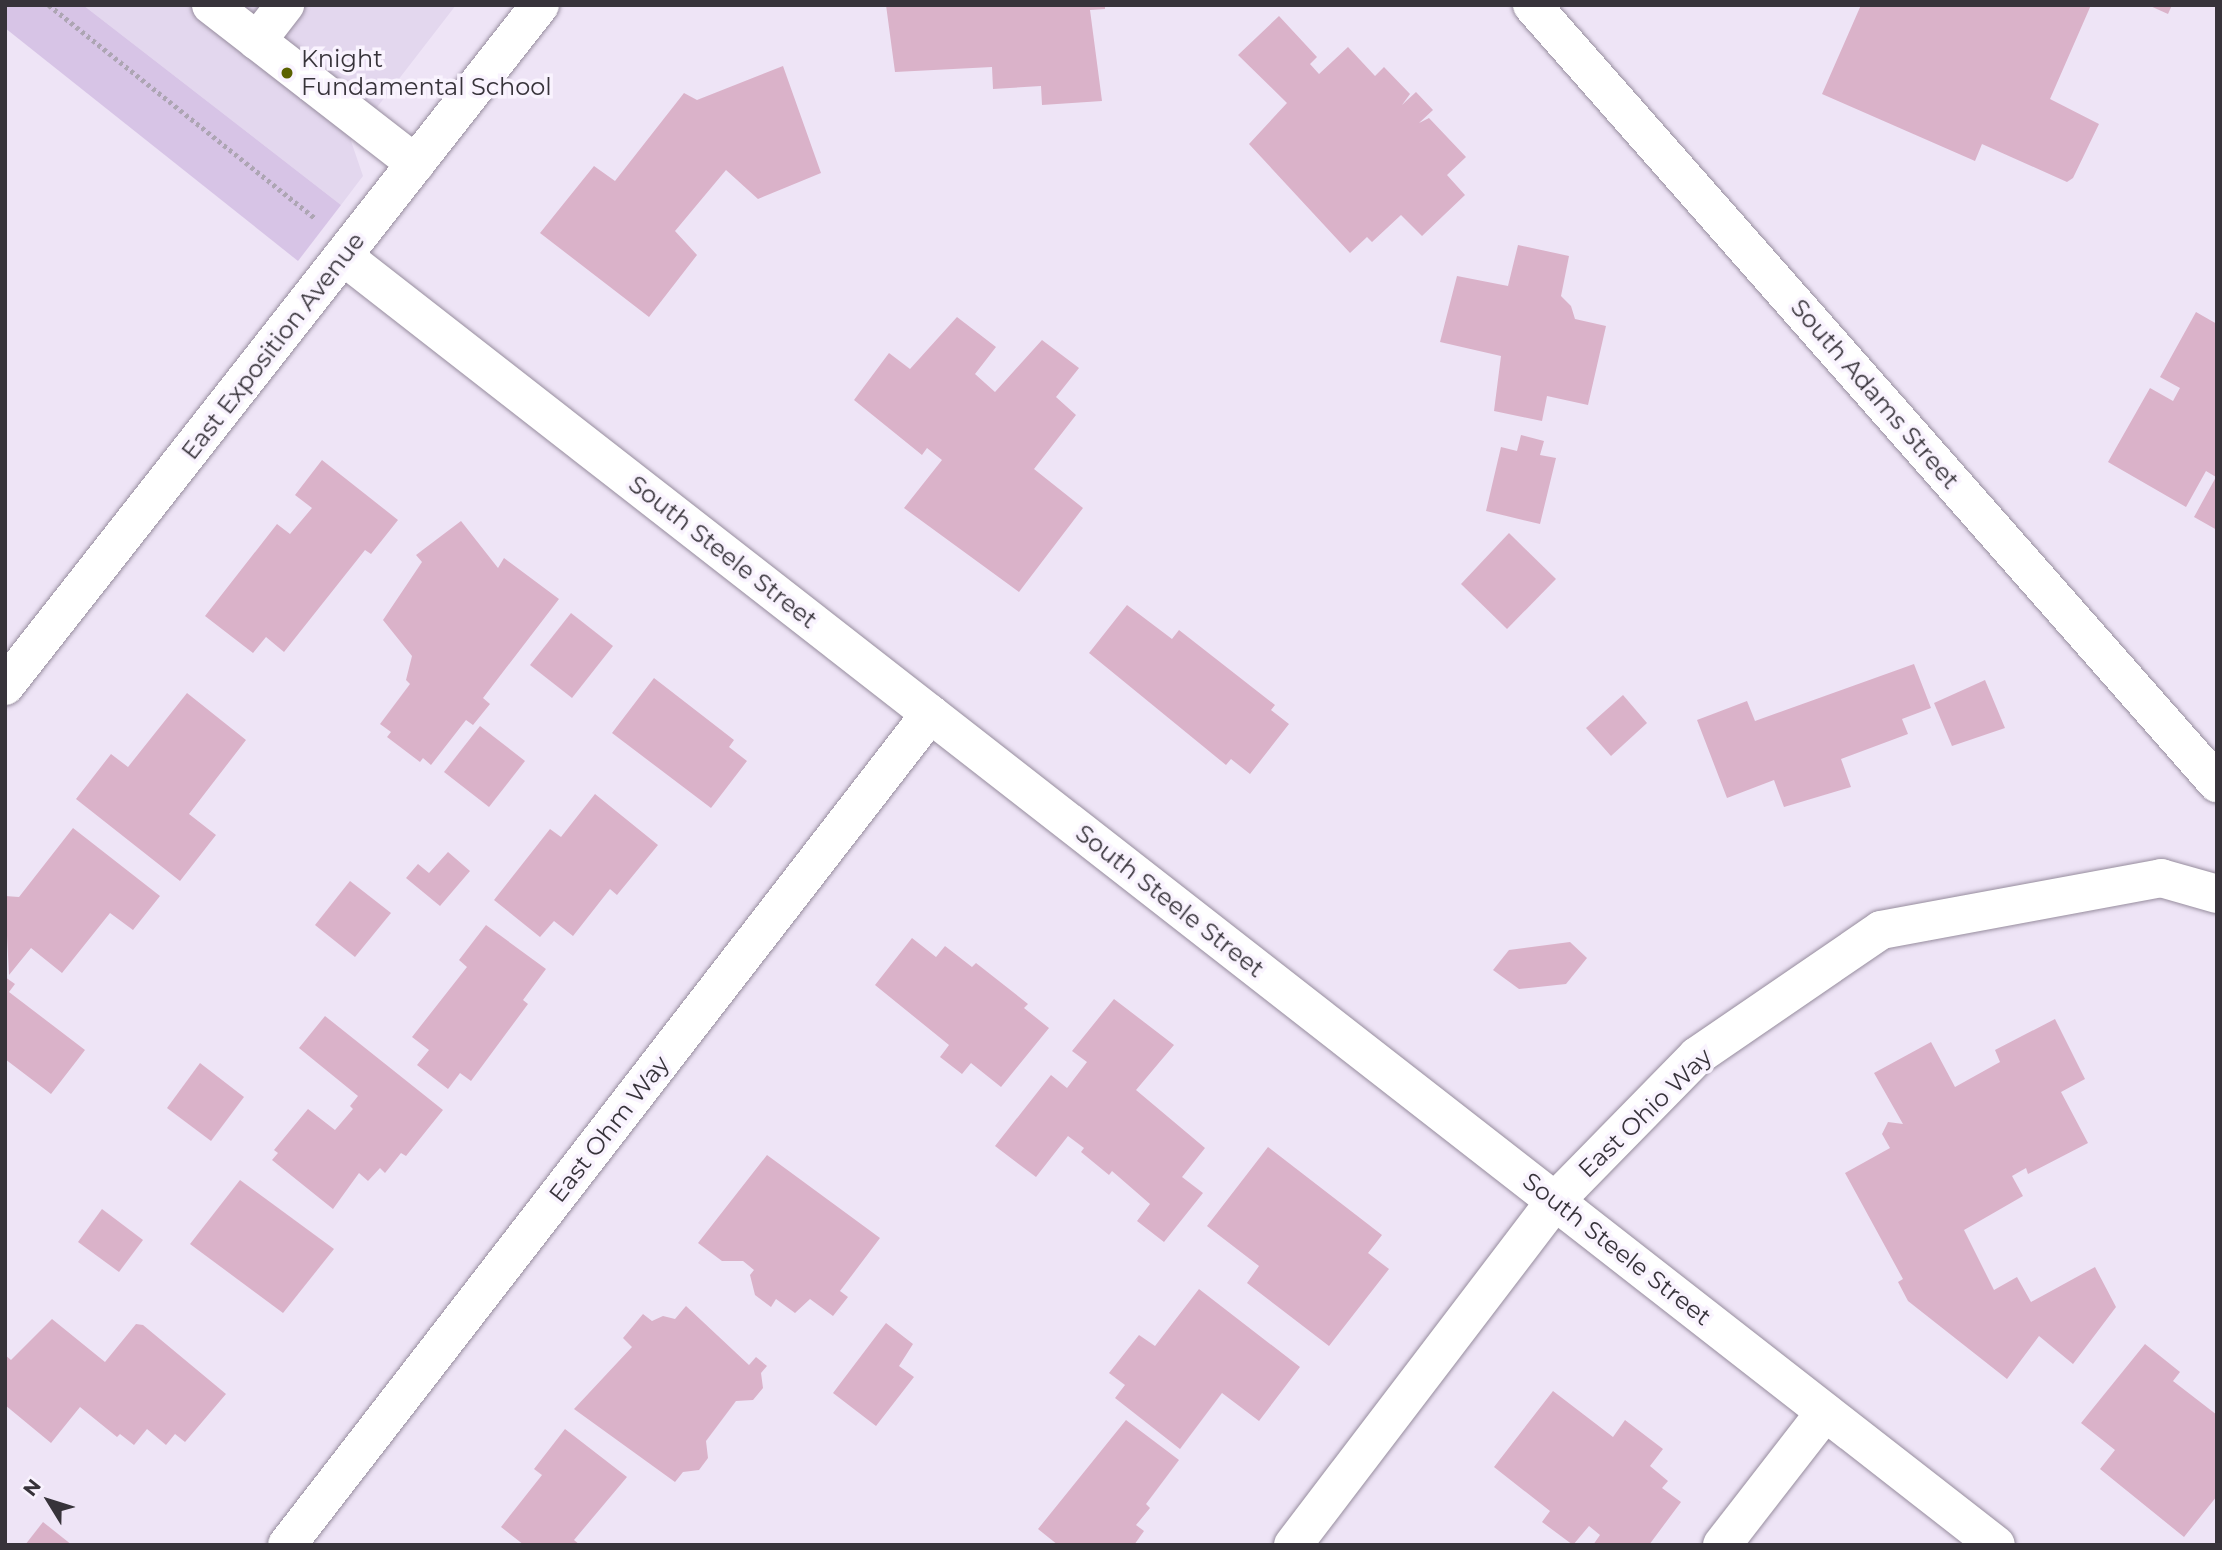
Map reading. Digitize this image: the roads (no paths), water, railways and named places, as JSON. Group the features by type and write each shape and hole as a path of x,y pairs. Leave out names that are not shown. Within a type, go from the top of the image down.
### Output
{"street":[{"path":"211,5 416,164"},
{"path":"257,41 285,5"},
{"name":"East Exposition Avenue","path":"5,686 540,5"},
{"name":"South Adams Street","path":"1536,7 2217,783"},
{"name":"South Steele Street","path":"343,256 1996,1545"},
{"name":"East Ohm Way","path":"287,1545 930,714"},
{"name":"East Ohio Way","path":"1293,1545 1555,1202 1697,1056 1881,930 2161,878 2217,894"},
{"path":"1722,1545 1825,1412"}],"place":[{"name":"Knight Fundamental School","path":"287,73"}]}
